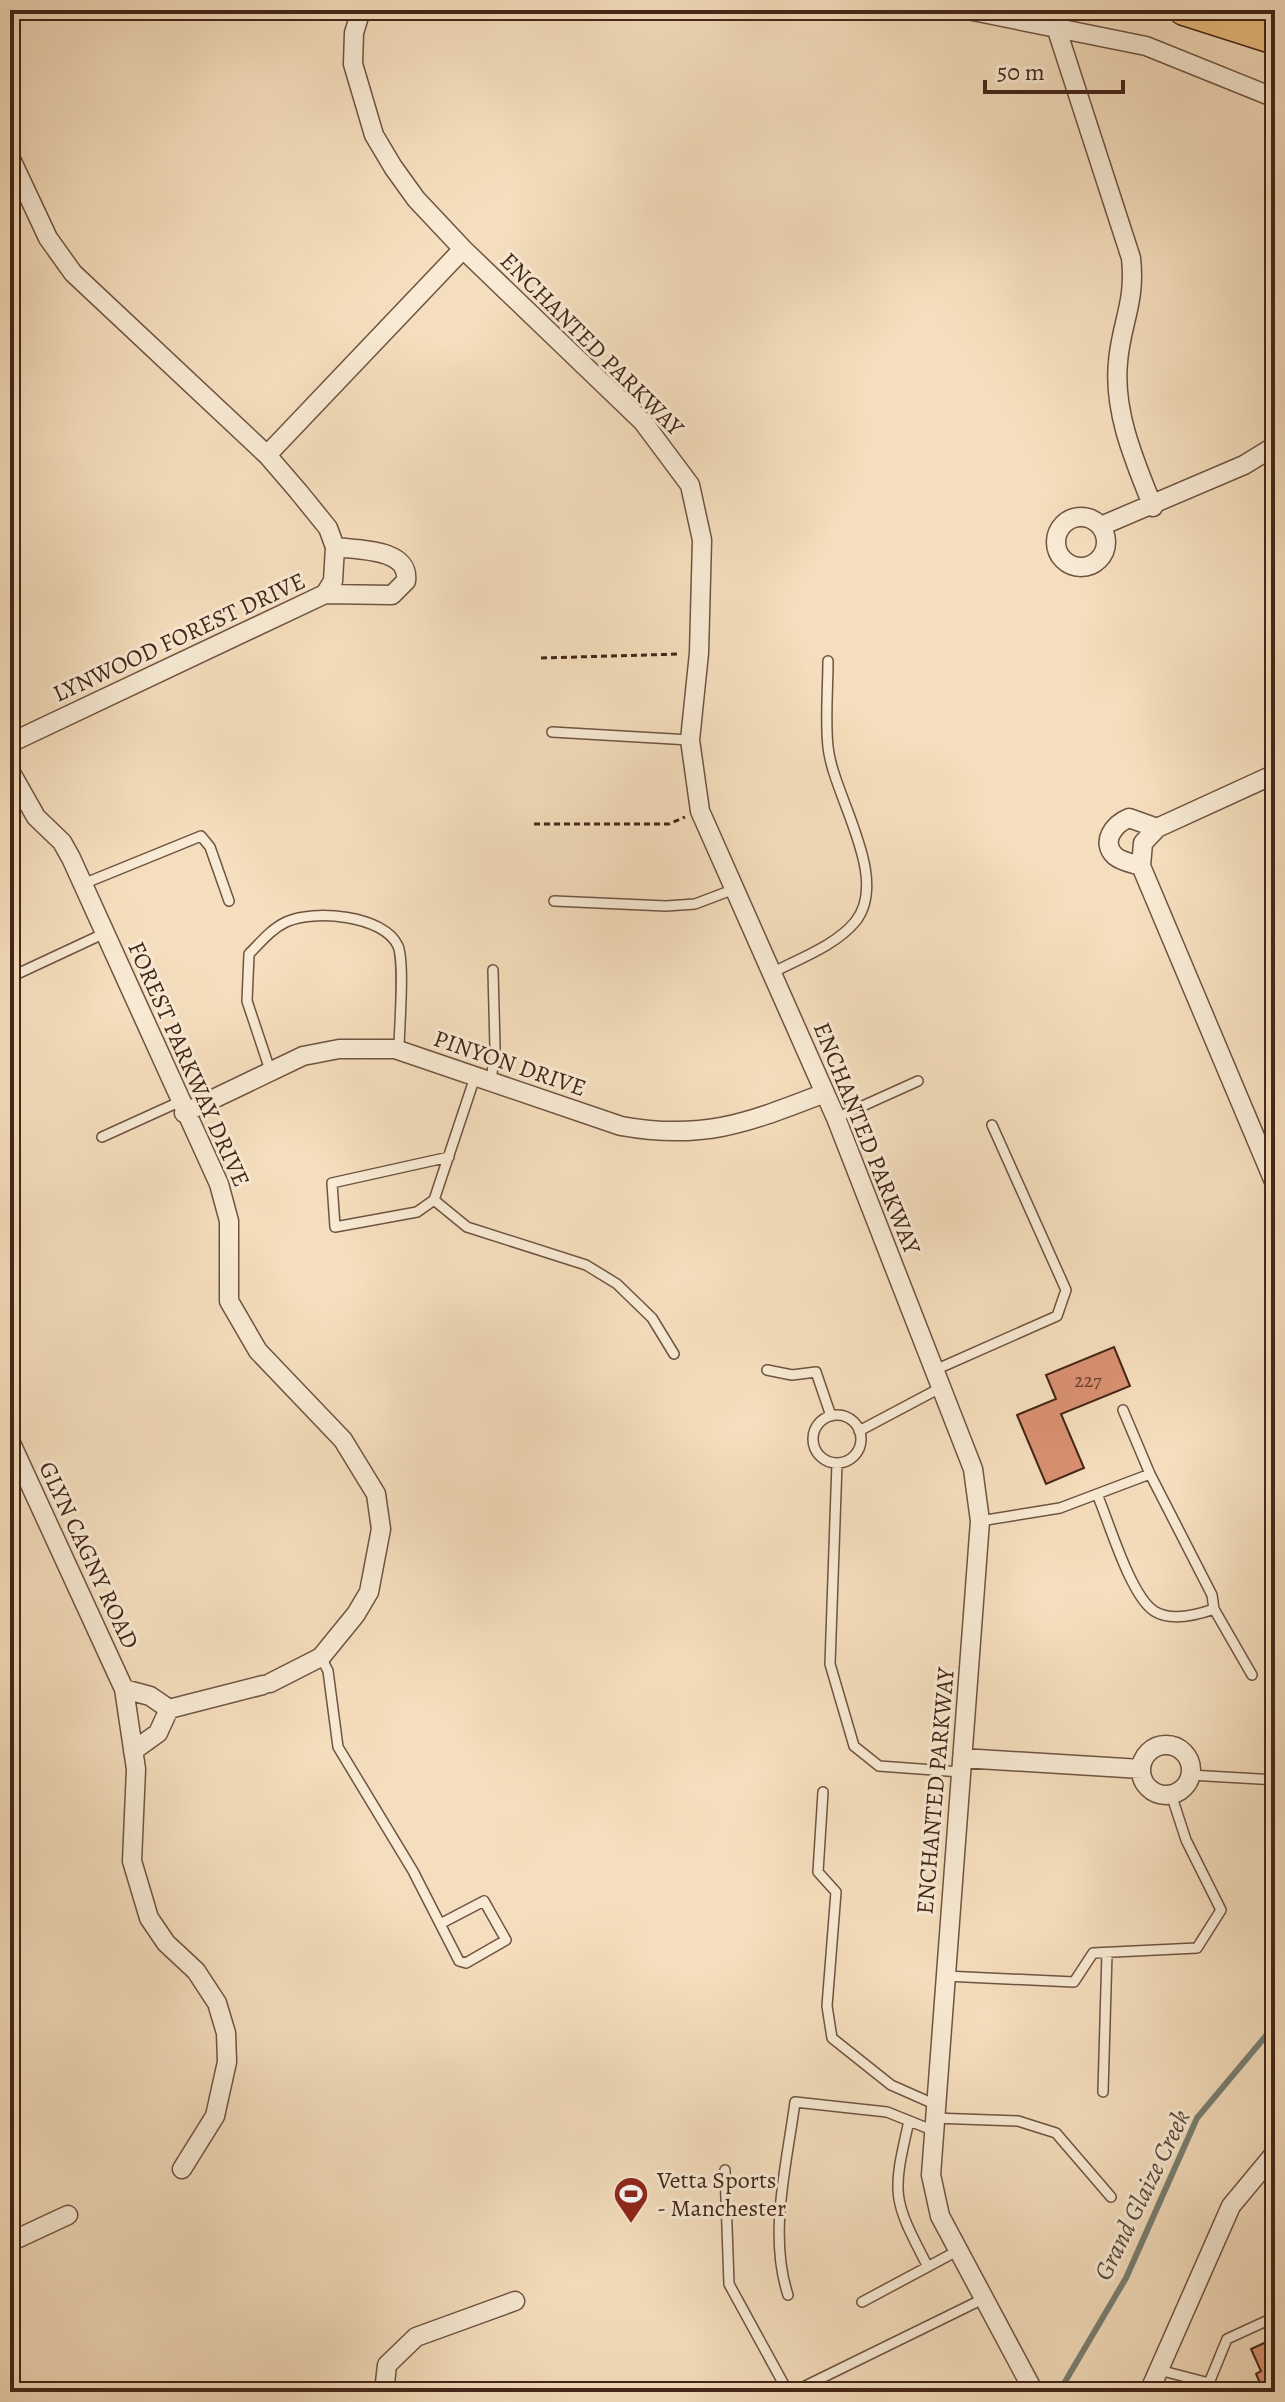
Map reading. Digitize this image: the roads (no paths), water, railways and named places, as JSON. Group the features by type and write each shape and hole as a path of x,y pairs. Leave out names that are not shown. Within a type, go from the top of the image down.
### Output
{"highway":[{"path":"1184,10 1275,39"}],"street":[{"name":"ENCHANTED PARKWAY","path":"361,10 354,33 353,64 374,135 416,199 463,249 643,422 690,485 702,540 699,653 690,740 700,811 732,890 836,1118 973,1469 980,1521 930,2155 940,2216 985,2298 1029,2390"},
{"path":"968,10 1146,46 1275,98"},
{"path":"1056,27 1131,258 1134,283 1118,359 1117,390 1134,459 1153,507"},
{"path":"10,157 48,238 73,273 267,455 328,528 335,547"},
{"path":"267,455 463,249"},
{"path":"1101,526 1153,507 1244,465 1275,446"},
{"name":"LYNWOOD FOREST DRIVE","path":"10,743 325,594 392,595 406,581 406,569 397,559 335,547 333,581 325,594"},
{"name":"FOREST PARKWAY DRIVE","path":"10,771 36,817 62,842 219,1184 229,1221 229,1301 258,1351 281,1380 343,1440 376,1494 381,1529 369,1592 321,1657 267,1684 169,1709"},
{"path":"1275,774 1157,828 1143,843 1141,866 1275,1184"},
{"path":"1141,866 1118,859 1111,851 1113,828 1129,818 1157,828"},
{"name":"PINYON DRIVE","path":"182,1107 303,1056 339,1049 399,1050 621,1126 651,1132 705,1132 739,1126 825,1093"},
{"name":"GLYN CAGNY ROAD","path":"10,1441 124,1689 136,1779 132,1861 149,1918 166,1943 196,1971 217,2003 226,2033 227,2062 215,2116 182,2169"},
{"path":"124,1689 150,1696 169,1709 158,1733 133,1751"},
{"path":"1171,1746 1189,1759 1190,1775 1185,1786 1171,1794 1153,1791 1141,1769 1143,1761 1154,1748 1171,1746"},
{"path":"961,1765 1141,1769"},
{"path":"1149,2392 1231,2206 1275,2153"},
{"path":"10,2242 68,2215"},
{"path":"384,2392 387,2365 416,2337 515,2301"}],"lane":[{"path":"772,973 834,940 855,922 868,897 866,873 828,749 828,661"},
{"path":"552,732 690,740"},
{"path":"83,884 201,836 210,847 229,901"},
{"path":"554,901 666,906 695,904 732,890"},
{"path":"270,1070 247,1001 249,954 284,922 300,917 355,917 390,932 399,948 399,1050"},
{"path":"15,975 105,933"},
{"path":"449,1157 332,1183 335,1227 417,1212 434,1200 495,1048 493,970"},
{"path":"836,1118 918,1081"},
{"path":"102,1137 182,1107"},
{"path":"859,1431 939,1379 1057,1316 1066,1290 992,1125"},
{"path":"434,1200 467,1227 586,1265 617,1284 652,1318 674,1354"},
{"path":"767,1370 792,1375 816,1372 831,1416"},
{"path":"1123,1410 1150,1474 1212,1595 1214,1609 1252,1675"},
{"path":"831,1416 846,1417 859,1431 861,1441 855,1455 837,1463 821,1457 813,1445 818,1424 831,1416"},
{"path":"837,1463 830,1664 854,1746 879,1766 961,1765"},
{"path":"980,1521 1060,1508 1150,1474"},
{"path":"1097,1494 1142,1599 1156,1613 1192,1617 1214,1609"},
{"path":"321,1657 328,1671 338,1747 413,1871 440,1924 461,1963 506,1940 484,1901 440,1924"},
{"path":"1190,1775 1275,1780"},
{"path":"823,1792 818,1872 836,1892 827,2006 832,2038 933,2117"},
{"path":"944,1976 1074,1982 1093,1953 1197,1948 1221,1910 1186,1840 1171,1794"},
{"path":"1103,2092 1107,1953"},
{"path":"788,2295 779,2266 783,2188 795,2102 887,2112 909,2121 933,2117 1018,2121 1056,2133 1111,2197"},
{"path":"909,2121 896,2179 897,2205 927,2265"},
{"path":"725,2170 729,2284 791,2392 985,2298"},
{"path":"862,2302 959,2250"},
{"path":"1159,2370 1209,2383 1227,2339 1275,2317"}],"waterway":[{"name":"Grand Glaize Creek","path":"1059,2392 1126,2278 1197,2118 1275,2025"}],"place":[{"name":"Vetta Sports - Manchester","path":"631,2225"}]}
